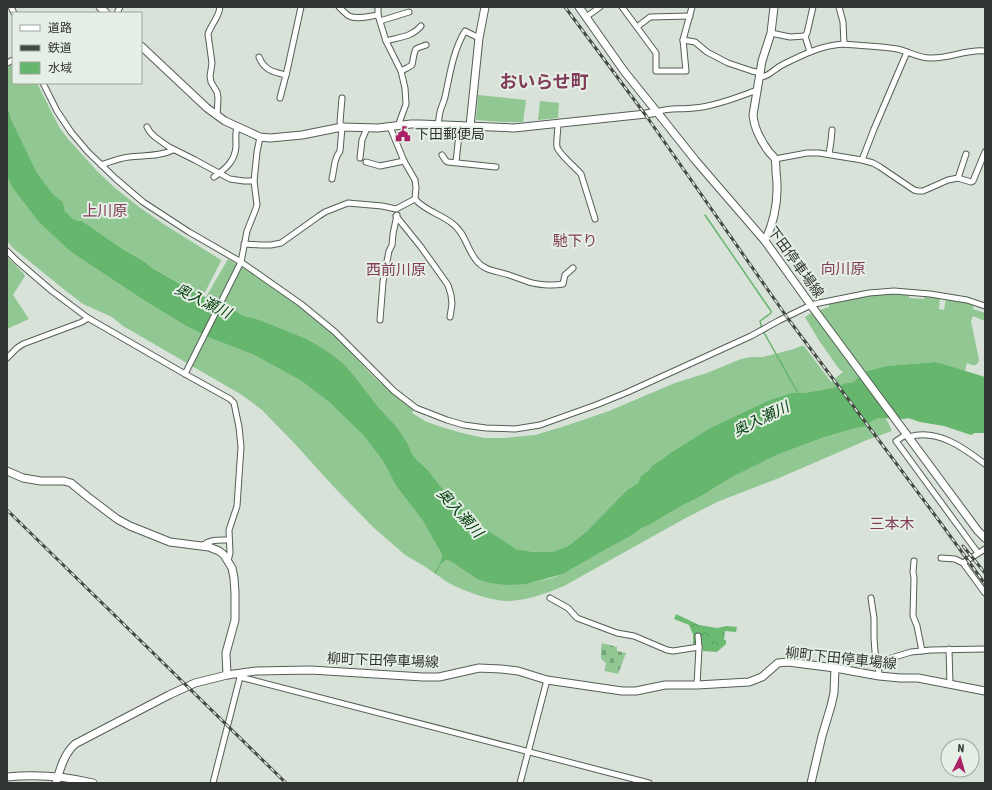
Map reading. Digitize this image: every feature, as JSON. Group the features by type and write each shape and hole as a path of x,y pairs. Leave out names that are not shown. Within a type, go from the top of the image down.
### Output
{"main road":[{"path":"470,126 479,38 485,7"},
{"name":"下田停車場線","path":"579,7 624,71 656,112 765,241 978,531 985,538"},
{"path":"765,241 768,236 777,200 775,159 768,151 756,129 754,115 762,61 771,33 774,7"},
{"path":"142,47 217,116 236,127 260,137 270,138 302,136 342,127 378,128 411,124 514,128 656,112"},
{"path":"7,471 23,478 64,481 71,483 88,498 117,519 130,526 170,542 203,545 219,551 224,555 232,568 234,578 235,617 226,653 227,675"},
{"name":"柳町下田停車場線","path":"57,780 65,757 75,744 195,683 227,675 239,675 256,671 311,670 423,678 439,677 479,668 501,669 518,671 547,680 622,691 636,691 665,685 749,682 762,676 778,663 788,662 836,668 879,676 918,678 985,691"},
{"path":"811,783 834,694 836,668"},
{"path":"7,776 29,775 57,780 89,783"}],"street":[{"path":"217,116 218,98 210,76 212,64 208,34 218,15 220,7"},
{"path":"280,98 301,7"},
{"path":"340,7 349,16 353,17 379,18 409,12"},
{"path":"378,7 379,18 386,41 401,71 406,88 406,104 394,126 404,161 415,180 415,199 418,203 453,224 458,229 469,251 481,266 528,282 555,285 563,284 565,275 573,268"},
{"path":"586,17 600,7"},
{"path":"622,7 656,53 656,71 686,71 683,40 692,7"},
{"path":"810,52 805,36 813,7"},
{"path":"839,7 843,22 844,44"},
{"path":"637,27 650,17 690,16"},
{"path":"386,41 412,34 421,26"},
{"path":"438,124 456,48 465,31 479,38"},
{"path":"771,33 790,37 805,36"},
{"path":"683,40 695,42 707,52 728,63 760,75 768,75 781,66 819,48 844,44 893,49 924,58 937,58 969,51 985,51"},
{"path":"401,71 412,65 414,52 416,49 426,45"},
{"path":"862,160 907,52"},
{"path":"259,57 262,64 267,68 286,75"},
{"path":"44,84 57,111 71,132 101,165 143,202 240,263 301,304 335,332 394,391 416,408 464,425 486,428 515,429 540,425 596,405 745,339 778,321 819,302 869,293 894,291 930,294 967,300 985,306"},
{"path":"656,112 664,109 694,108 712,105 758,90"},
{"path":"332,179 337,156 340,151 342,98"},
{"path":"558,124 557,147 578,170 595,220"},
{"path":"456,162 460,125"},
{"path":"147,127 155,137 173,150 196,160 230,179 254,181"},
{"path":"214,177 227,168 233,158 236,146 236,127"},
{"path":"360,158 362,140 367,128"},
{"path":"829,154 832,130"},
{"path":"186,373 240,263 247,231 257,205 254,181 260,137"},
{"path":"101,165 128,157 161,154 173,150"},
{"path":"775,159 807,153 819,153 862,160 873,163 918,192 948,180 958,178 971,182 985,152"},
{"path":"958,178 966,154"},
{"path":"442,155 448,162 496,167"},
{"path":"366,162 380,166 404,161"},
{"path":"244,244 261,245 281,243 325,212 348,203 382,206 396,209 415,199"},
{"path":"380,320 383,282 389,251 392,245 398,208"},
{"path":"396,216 422,247 448,285 452,304 450,317"},
{"path":"7,251 52,290 88,318 186,373 230,399 234,403 241,447 237,506 229,530 230,553 228,561"},
{"path":"7,358 23,344 82,322 88,318"},
{"path":"978,553 896,441 906,433 940,437 954,443 985,464"},
{"path":"203,545 214,540 229,540"},
{"path":"963,563 985,549"},
{"path":"941,558 955,559 963,563 985,593"},
{"path":"914,561 913,616 917,626 922,651"},
{"path":"550,598 568,608 577,618 617,633 634,636 667,650 672,651 699,647"},
{"path":"871,598 874,618 874,645 878,662 879,676"},
{"path":"697,685 699,647 698,636"},
{"path":"949,649 950,684"},
{"path":"878,662 911,652 949,649 985,649"},
{"path":"213,783 239,675 649,783"},
{"path":"520,783 547,680"},
{"path":"28,783 29,775"}],"green space":[{"path":"12,65 12,84 38,84 59,127 97,171 115,188 162,223 221,260 203,296 152,268 82,221 73,219 65,211 63,202 53,194 37,173 11,119 7,108 7,67"},
{"path":"478,95 526,100 523,122 476,120"},
{"path":"540,101 559,103 558,118 538,120"},
{"path":"7,177 12,187 71,252 186,326 210,338 252,354 300,380 329,402 364,436 383,461 396,486 423,521 442,555 440,563 434,573 405,555 373,527 262,410 242,395 123,326 112,317 83,304 13,248 7,241"},
{"path":"7,257 25,276 13,295 29,319 7,329"},
{"path":"228,259 254,274 315,318 337,338 369,372 396,396 414,409 412,413 425,421 438,426 484,438 535,435 609,411 675,383 707,373 741,359 763,357 801,346 804,346 831,382 843,372 839,369 818,339 805,317 811,313 829,307 829,303 869,295 889,293 909,294 909,298 924,299 925,295 940,297 939,309 944,310 946,298 974,304 973,309 985,313 985,321 973,316 971,321 979,360 976,365 967,363 965,371 935,362 886,366 867,371 854,382 804,393 791,393 767,401 710,428 653,465 642,476 638,483 627,490 586,532 568,546 552,552 534,552 516,549 499,539 482,527 452,500 428,470 412,454 407,442 396,426 379,408 343,363 307,339 254,318 244,316 224,304 206,297"},
{"path":"880,418 885,418 892,431 717,502 564,586 544,594 531,598 510,601 496,600 462,589 449,583 436,574 441,564 446,560 450,561 477,579 527,584 552,578 563,574 629,537 642,528 703,495 732,477 779,454 825,437 864,427"},
{"path":"676,614 699,625 717,628 727,626 737,627 736,632 725,631 724,640 726,640 726,644 717,652 703,651 702,643 693,644 693,634 689,625 674,619"},
{"path":"602,643 617,647 617,651 626,653 618,674 605,671 606,663 601,659"}],"water":[{"name":"奥入瀬川","path":"7,108 37,173 53,194 63,202 65,211 73,219 82,221 152,268 200,295 224,304 244,316 254,318 307,339 327,351 343,363 356,378 379,408 396,426 407,442 412,454 428,470 452,500 482,527 516,549 534,552 552,552 568,546 586,532 627,490 638,483 641,476 653,465 710,428 767,401 791,393 804,393 854,382 867,371 886,366 935,362 985,377 985,433 975,433 971,435 944,426 920,422 908,418 880,418 864,427 825,437 779,454 732,477 563,574 527,584 507,585 490,583 477,579 450,561 446,560 441,564 436,574 434,573 440,563 442,555 423,521 396,486 383,461 364,436 329,402 300,380 252,354 210,338 186,326 145,301 71,252 39,222 12,187 7,177"}],"waterway":[{"path":"705,215 771,311 771,313 760,321 762,329 798,393"}],"railway":[{"path":"565,7 647,117 789,320 985,584"},
{"path":"7,510 286,783"},
{"path":"963,546 985,573"}],"place":[{"name":"下田郵便局","path":"403,134"}],"district":[{"name":"おいらせ町","path":"544,81"},
{"name":"上川原","path":"105,211"},
{"name":"馳下り","path":"575,241"},
{"name":"向川原","path":"843,269"},
{"name":"西前川原","path":"396,270"},
{"name":"三本木","path":"892,524"}]}
